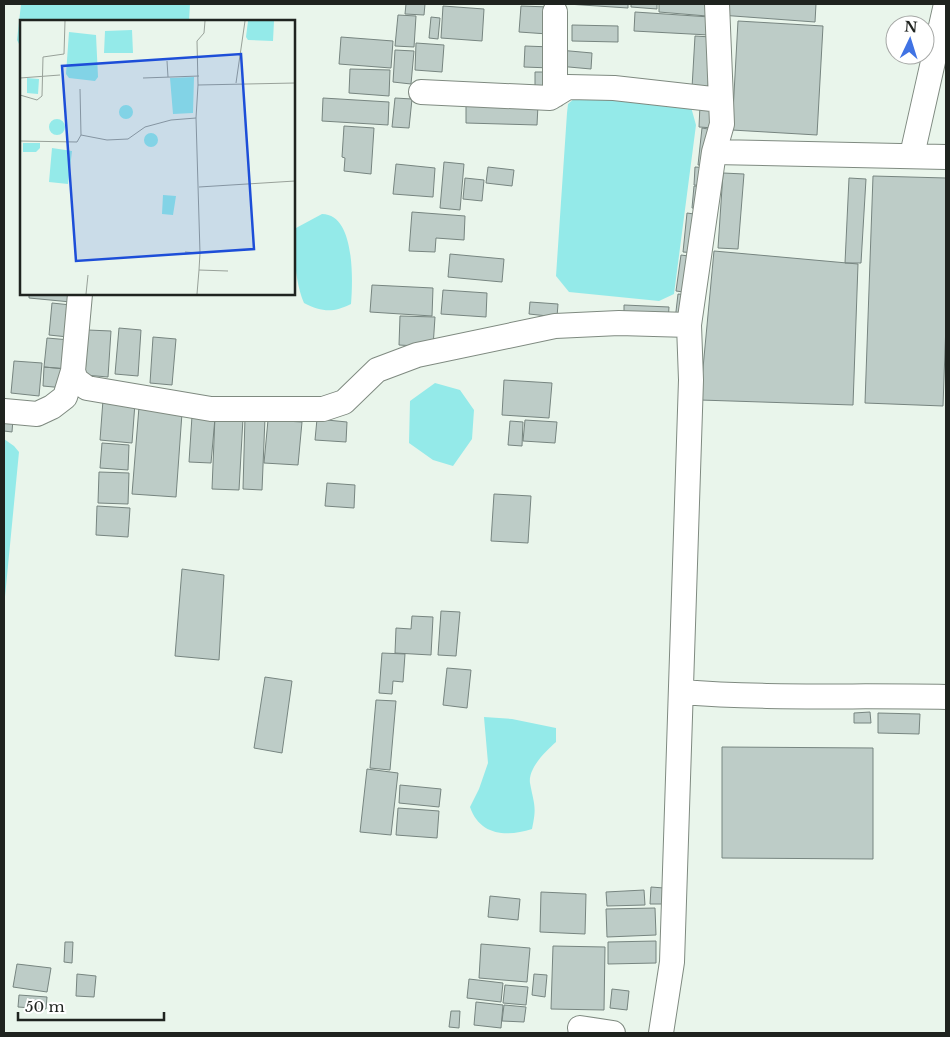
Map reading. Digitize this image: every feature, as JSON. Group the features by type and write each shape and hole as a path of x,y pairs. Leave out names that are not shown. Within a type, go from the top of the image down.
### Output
{"street":[{"path":"661,1033 672,962 691,380 689,325 714,152 722,124 717,4"},
{"path":"912,154 946,4"},
{"path":"555,12 555,95"},
{"path":"421,92 550,98 568,87 614,88 721,100"},
{"path":"714,152 912,154 946,157"},
{"path":"4,411 37,414 52,407 65,397 72,371 80,295"},
{"path":"72,371 80,385 87,388 211,409 323,409 344,402 377,370 417,355 555,326 619,322 689,325"},
{"path":"681,692 719,695 857,695 946,698"},
{"path":"580,1028 613,1033"}],"water":[{"path":"21,4 190,4 189,20 20,20 20,46 17,40"},
{"path":"583,91 691,107 696,125 674,294 659,301 569,292 556,276 568,104"},
{"path":"322,214 333,217 341,225 350,250 351,304 333,310 322,310 304,303 296,266 296,228"},
{"path":"435,383 460,390 474,410 472,439 453,466 433,460 409,443 410,401"},
{"path":"4,439 19,452 4,607"},
{"path":"484,717 512,719 556,728 556,742 538,760 530,777 535,810 532,829 513,833 495,832 480,824 470,807 479,789 488,763"}],"building":[{"path":"406,4 425,4 424,15 405,14"},
{"path":"567,4 628,4 628,8"},
{"path":"631,4 657,4 657,9 631,7"},
{"path":"659,4 708,4 707,16 659,12"},
{"path":"720,4 816,4 815,22 720,15"},
{"path":"443,6 484,9 482,41 441,38"},
{"path":"521,6 550,7 548,34 519,32"},
{"path":"635,12 710,17 709,35 634,31"},
{"path":"398,15 416,16 414,47 395,46"},
{"path":"431,17 440,18 438,39 429,38"},
{"path":"738,21 823,26 817,135 732,130"},
{"path":"572,25 618,26 618,42 572,41"},
{"path":"695,36 711,37 708,89 692,88"},
{"path":"341,37 393,41 391,68 339,64"},
{"path":"416,43 444,45 442,72 415,70"},
{"path":"525,46 552,47 551,68 524,67"},
{"path":"395,50 414,51 411,84 393,82"},
{"path":"559,50 592,53 591,69 558,66"},
{"path":"350,69 390,70 389,96 349,93"},
{"path":"535,72 548,72 548,92 535,92"},
{"path":"323,98 389,102 388,125 322,121"},
{"path":"395,98 412,99 409,128 392,127"},
{"path":"466,103 538,105 537,125 466,123"},
{"path":"700,105 715,105 714,128 699,127"},
{"path":"344,126 374,128 371,174 344,171 345,158 342,157"},
{"path":"702,128 714,130 710,166 698,165"},
{"path":"444,162 464,164 460,210 440,208"},
{"path":"396,164 435,168 433,197 393,194"},
{"path":"488,167 514,170 512,186 486,183"},
{"path":"695,167 709,168 707,186 694,185"},
{"path":"723,173 744,174 738,249 718,248"},
{"path":"873,176 946,178 946,323 943,406 865,403"},
{"path":"465,178 484,180 482,201 463,199"},
{"path":"849,178 866,179 861,263 845,263"},
{"path":"694,186 706,187 704,209 692,208"},
{"path":"412,212 465,216 464,240 436,238 435,252 409,251"},
{"path":"687,213 701,215 697,253 683,252"},
{"path":"714,251 858,264 853,405 700,400"},
{"path":"450,254 504,259 502,282 448,277"},
{"path":"681,255 696,257 691,293 676,291"},
{"path":"372,285 433,288 432,316 370,312"},
{"path":"443,290 487,293 486,317 441,314"},
{"path":"678,294 690,295 675,320"},
{"path":"29,295 72,295 71,302 29,298"},
{"path":"530,302 558,304 557,317 529,314"},
{"path":"52,303 71,305 68,337 49,335"},
{"path":"624,305 669,307 668,322 624,320"},
{"path":"400,316 435,317 433,347 399,345"},
{"path":"119,328 141,330 138,376 115,374"},
{"path":"88,330 111,331 108,377 85,375"},
{"path":"153,337 176,339 172,385 150,383"},
{"path":"47,338 70,340 68,369 44,367"},
{"path":"14,361 42,363 39,396 11,393"},
{"path":"44,367 66,369 64,388 43,386"},
{"path":"504,380 552,383 549,418 502,415"},
{"path":"103,400 135,403 132,443 100,440"},
{"path":"139,407 182,413 176,497 132,494"},
{"path":"192,416 215,418 211,463 189,462"},
{"path":"215,416 243,418 239,490 212,489"},
{"path":"245,417 265,418 262,490 243,489"},
{"path":"4,419 13,419 12,432 4,431"},
{"path":"317,419 347,422 346,442 315,440"},
{"path":"268,420 302,422 298,465 264,463"},
{"path":"525,420 557,422 555,443 523,441"},
{"path":"510,421 523,422 522,446 508,445"},
{"path":"102,443 129,445 128,470 100,468"},
{"path":"99,472 129,473 128,504 98,503"},
{"path":"327,483 355,485 354,508 325,506"},
{"path":"494,494 531,496 528,543 491,541"},
{"path":"97,506 130,508 128,537 96,535"},
{"path":"182,569 224,575 219,660 175,656"},
{"path":"441,611 460,612 456,656 438,655"},
{"path":"412,616 433,617 431,655 395,653 396,628 411,629"},
{"path":"382,653 405,654 403,682 393,681 392,694 379,693"},
{"path":"447,668 471,670 467,708 443,705"},
{"path":"265,677 292,681 282,753 254,748"},
{"path":"376,700 396,701 390,770 370,768"},
{"path":"870,712 871,723 854,723 854,713"},
{"path":"878,713 920,714 919,734 878,733"},
{"path":"722,747 873,748 873,859 722,858"},
{"path":"367,769 398,773 391,835 360,832"},
{"path":"400,785 441,789 439,807 399,803"},
{"path":"398,808 439,811 437,838 396,835"},
{"path":"651,887 664,888 663,904 650,904"},
{"path":"644,890 645,905 607,906 606,892"},
{"path":"541,892 586,894 585,934 540,932"},
{"path":"490,896 520,899 518,920 488,917"},
{"path":"655,908 656,935 607,937 606,909"},
{"path":"656,941 656,963 608,964 608,942"},
{"path":"65,942 73,942 72,963 64,962"},
{"path":"481,944 530,948 527,982 479,978"},
{"path":"553,946 605,947 604,1010 551,1009"},
{"path":"17,964 51,968 47,992 13,987"},
{"path":"77,974 96,976 94,997 76,996"},
{"path":"534,974 547,975 545,997 532,995"},
{"path":"469,979 503,983 501,1002 467,998"},
{"path":"505,985 528,987 526,1005 503,1003"},
{"path":"612,989 629,991 627,1010 610,1008"},
{"path":"19,995 47,997 46,1009 18,1007"},
{"path":"476,1002 503,1005 501,1028 474,1025"},
{"path":"504,1005 526,1007 524,1022 502,1021"},
{"path":"451,1011 460,1011 459,1028 449,1027"}]}
